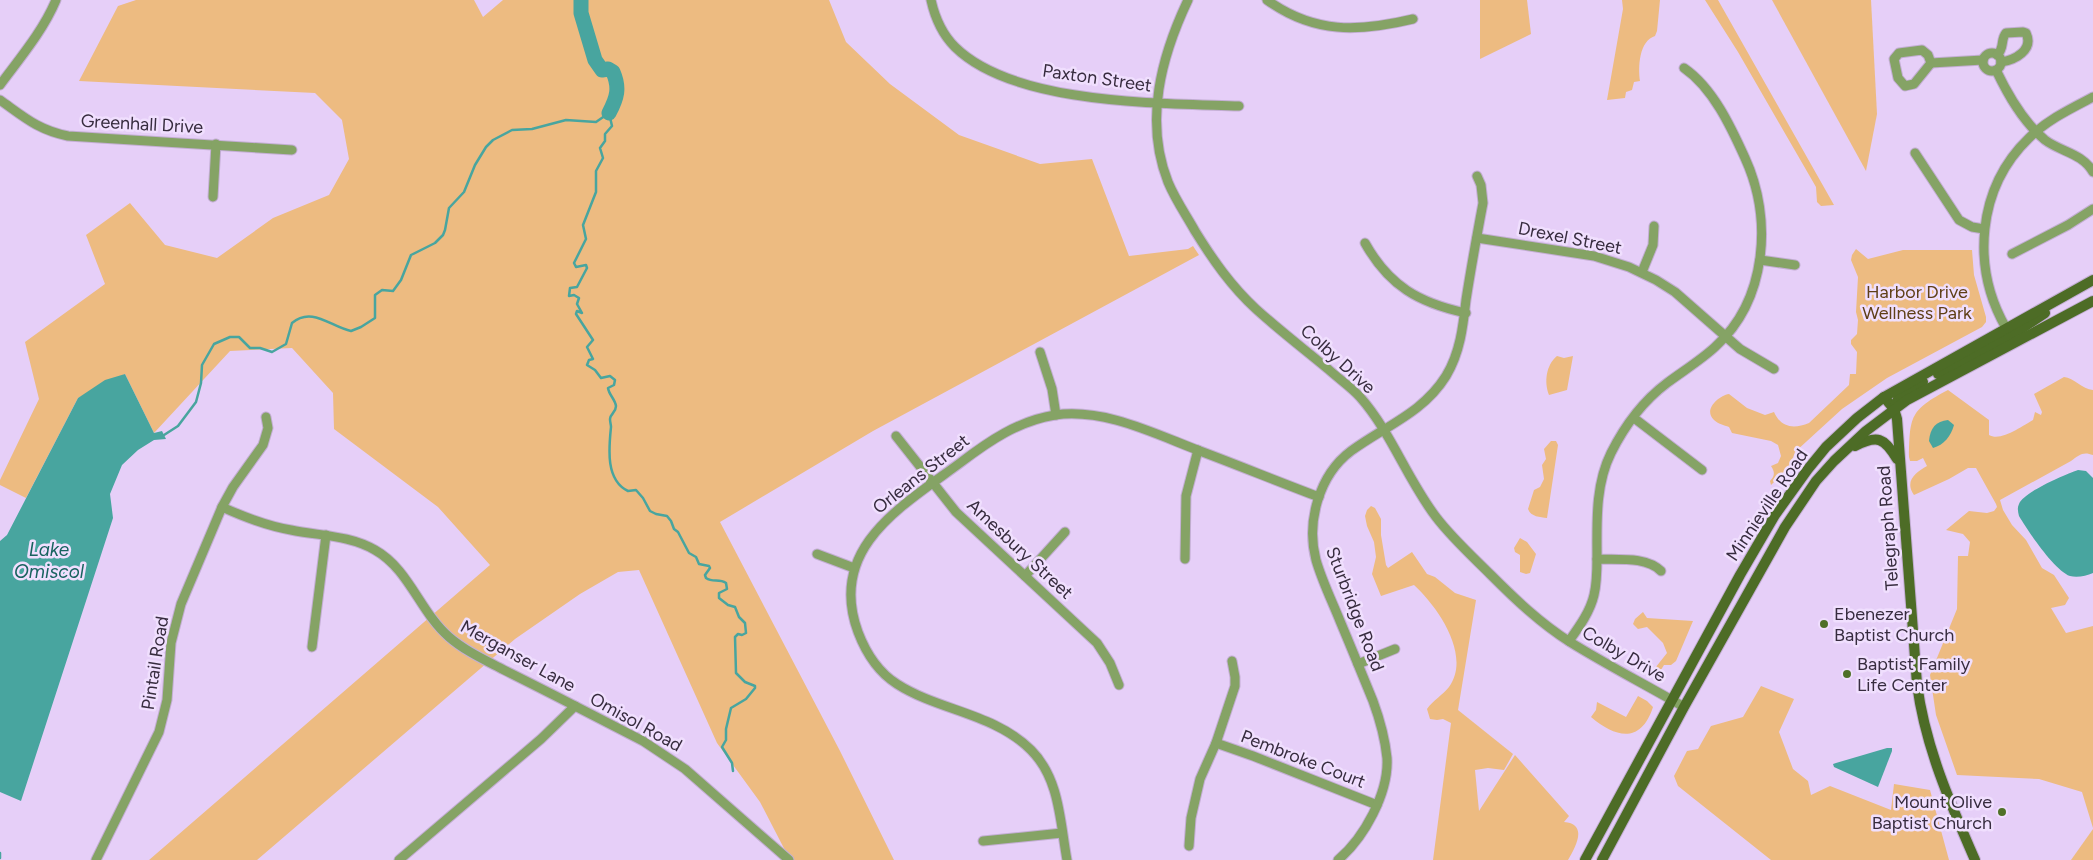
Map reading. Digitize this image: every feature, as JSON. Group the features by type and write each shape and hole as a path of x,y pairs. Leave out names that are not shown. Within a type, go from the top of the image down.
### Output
{"main road":[{"name":"Minnieville Road","path":"1585,860 1740,575 1786,500 1826,447 1857,418 1884,397 2093,280"},
{"path":"1894,409 1896,400 1903,393 2029,324 2074,291"},
{"name":"Minnieville Road","path":"1602,860 1684,707 1795,511 1816,481 1843,452 1894,409 1932,386 2093,301"},
{"path":"1884,397 1894,409"},
{"name":"Telegraph Road","path":"1894,409 1921,714 1949,800 1975,860"},
{"path":"1843,452 1866,441 1877,439 1889,446 1899,462"}],"street":[{"path":"0,85 35,37 56,0"},
{"name":"Paxton Street","path":"931,0 940,27 954,46 972,60 995,72 1033,87 1054,92 1157,103 1239,106"},
{"name":"Colby Drive","path":"1188,0 1164,60 1157,103 1158,145 1168,183 1214,260 1232,284 1258,310 1359,397 1383,431 1414,485 1442,524 1516,599 1535,616 1570,641 1684,707"},
{"path":"1267,0 1302,20 1334,28 1368,28 1413,19"},
{"path":"1931,63 1928,55 1922,50 1899,53 1894,59 1898,78 1908,86 1914,84 1931,63 1983,60 1989,53 1998,62 2016,106 2036,131 2056,147 2081,158 2093,172"},
{"path":"1983,60 1985,68 1990,71 1998,62"},
{"path":"1570,641 1584,618 1595,588 1597,518 1602,477 1611,453 1645,402 1709,352 1736,324 1748,302 1760,260 1761,215 1748,165 1732,132 1706,90 1684,68"},
{"path":"2006,328 1994,304 1985,275 1984,229 1992,195 2002,173 2017,151 2036,131 2051,120 2093,97"},
{"name":"Greenhall Drive","path":"0,100 30,122 53,133 68,136 292,150"},
{"path":"213,197 216,144"},
{"path":"1915,153 1959,220 1972,227 1984,229"},
{"name":"Sturbridge Road","path":"1338,860 1364,831 1377,805 1387,760 1380,720 1316,558 1313,532 1319,497 1326,481 1341,460 1358,446 1412,413 1429,399 1450,369 1459,345 1466,313 1483,203 1481,185 1477,176"},
{"path":"2012,254 2068,225 2093,209"},
{"path":"1642,272 1653,245 1654,226"},
{"name":"Drexel Street","path":"1477,238 1594,256 1611,260 1642,272 1675,292 1725,337 1748,354 1774,369"},
{"path":"1366,243 1380,267 1400,286 1430,303 1466,313"},
{"path":"1760,260 1795,265"},
{"path":"1040,352 1052,389 1056,415"},
{"name":"Orleans Street","path":"1067,860 1052,783 1046,770 1030,750 1016,737 991,722 919,695 896,684 876,666 862,642 855,625 851,594 854,568 858,555 872,534 905,504 1000,435 1034,420 1056,415 1074,414 1105,417 1198,450 1319,497"},
{"name":"Pintail Road","path":"96,860 159,732 167,700 170,649 181,604 222,507 233,487 263,445 268,428 266,417"},
{"path":"1634,418 1702,470"},
{"name":"Amesbury Street","path":"896,436 956,512 1097,643 1110,663 1119,685"},
{"path":"1186,560 1186,496 1198,450"},
{"name":"Merganser Lane","path":"222,507 266,524 288,530 354,540 377,551 397,568 432,618 449,636 478,656 575,706"},
{"path":"1025,576 1065,532"},
{"path":"312,647 326,535"},
{"path":"817,554 854,568"},
{"path":"1597,559 1644,562 1651,564 1661,572"},
{"path":"1358,664 1395,649"},
{"name":"Pembroke Court","path":"1189,846 1195,799 1200,779 1216,743 1235,686 1232,661"},
{"name":"Omisol Road","path":"399,860 542,739 575,706 643,741 685,768 789,860"},
{"name":"Pembroke Court","path":"1216,743 1377,805"},
{"path":"983,841 1062,833"}],"green space":[{"path":"136,0 474,0 483,17 503,0 829,0 846,42 890,84 959,135 1040,164 1092,159 1129,256 1188,249 1193,246 1199,255 873,431 720,522 840,751 894,860 790,860 760,802 717,743 639,570 618,572 580,594 515,639 257,860 149,860 490,565 438,507 334,429 333,393 292,348 230,351 154,433 125,374 78,398 26,498 0,485 0,480 39,399 25,342 105,284 86,235 130,203 165,245 217,258 273,218 329,195 349,159 342,120 315,93 79,81 118,6"},
{"path":"1480,0 1527,0 1531,34 1480,59"},
{"path":"1622,0 1660,0 1657,31 1643,49 1639,69 1640,81 1634,82 1632,90 1626,92 1625,98 1607,100 1623,9"},
{"path":"1705,0 1718,0 1834,205 1821,206 1817,202 1816,187 1738,52"},
{"path":"1772,0 1871,0 1877,114 1866,171"},
{"name":"Harbor Drive Wellness Park","path":"1856,249 1868,259 1903,250 1972,250 1974,275 1986,322 1982,327 1887,378 1842,409 1795,452 1790,466 1771,485 1770,481 1774,474 1771,466 1778,463 1781,456 1778,445 1771,441 1732,433 1729,427 1714,420 1710,412 1711,408 1717,400 1729,394 1747,408 1765,415 1774,412 1784,424 1798,426 1809,423 1849,385 1850,374 1856,374 1857,352 1851,344 1851,340 1857,334 1858,277 1851,260"},
{"path":"1557,356 1564,358 1573,356 1567,390 1549,395 1547,385 1548,369"},
{"path":"2064,377 2093,390 2093,455 2086,453 2079,455 2000,500 2003,510 2012,525 2026,540 2042,568 2054,575 2069,598 2065,605 2051,608 2066,633 2093,626 2093,828 2082,792 2039,779 1957,775 1936,715 1930,675 1957,609 1958,556 1968,556 1970,542 1963,534 1946,530 1969,511 1987,513 1994,511 1997,507 1976,468 1968,468 1914,495 1910,485 1915,474 1927,466 1923,458 1917,461 1910,461 1909,457 1912,423 1919,409 1926,403 1948,390 1989,420 1989,435 1994,437 2005,435 2033,420 2035,412 2041,415 2042,412 2034,394"},
{"path":"1551,441 1556,441 1558,445 1547,518 1533,515 1528,509 1534,490 1540,487 1544,479 1542,465 1546,459 1544,449"},
{"path":"1371,506 1375,508 1381,519 1381,535 1388,568 1412,552 1427,574 1435,577 1455,593 1476,600 1458,710 1513,754 1504,770 1488,768 1475,770 1479,811 1515,755 1569,816 1564,822 1576,827 1578,837 1568,860 1433,860 1451,723 1443,719 1430,719 1427,709 1449,687 1455,674 1454,646 1441,618 1414,585 1381,596 1372,574 1376,557 1374,542 1365,516"},
{"path":"1520,538 1527,542 1536,554 1530,573 1526,574 1520,572 1520,555 1515,552 1514,548"},
{"path":"1643,612 1647,618 1693,621 1676,661 1671,665 1664,665 1659,673 1655,674 1652,672 1667,653 1663,643 1647,627 1638,629 1633,624 1635,619"},
{"path":"1761,686 1794,699 1779,732 1793,769 1808,781 1811,795 1830,786 1891,810 1894,784 1930,790 1949,860 1771,860 1678,786 1674,776 1687,751 1698,749 1711,726 1743,717"},
{"path":"1638,696 1653,707 1648,719 1635,732 1627,734 1618,733 1591,717 1596,710 1597,702 1626,717"},
{"path":"2093,829 2093,860 2071,860"}],"water":[{"name":"Lake Omiscol","path":"125,374 154,433 162,431 166,439 154,440 138,450 122,465 110,494 113,518 21,801 0,792 0,541 7,535 78,398 105,380"},
{"path":"1948,420 1954,425 1951,433 1944,442 1933,448 1929,441 1932,429 1940,422"},
{"path":"2078,470 2086,471 2093,478 2093,573 2076,577 2064,572 2049,558 2023,523 2019,516 2018,508 2022,499 2028,494"},
{"path":"1892,748 1892,751 1878,787 1834,767 1833,764 1836,763"}],"waterway":[{"path":"581,0 581,13 595,60 602,70 608,69 613,72 615,78 617,93 609,113"},
{"path":"609,113 612,126 605,134 605,141 600,148 603,158 596,171 596,192 583,225 586,239 574,263 576,267 586,265 587,268 577,287 570,288 569,296 574,295 579,298 577,304 582,313 577,311 576,314 593,340 587,347 593,359 589,360 587,365 595,370 601,378 610,376 615,380 614,385 608,388 616,406 610,419 609,453 615,479 628,491 636,490 650,511 667,516 689,553 696,557 699,564 709,566 710,568 705,575 706,578 726,583 727,589 719,593 719,598 728,605 735,607 739,617 745,623 746,633 738,634 735,637 736,673 745,682 755,686 755,688 746,699 731,708 726,729 726,740 722,747 732,763 733,771"},
{"path":"164,435 178,426 196,402 201,383 202,365 214,344 230,337 239,337 250,348 260,348 272,352 286,344 292,323 299,318 314,317 351,331 375,318 375,295 382,290 393,291 401,280 411,255 435,243 443,235 449,208 464,192 475,165 486,147 493,140 512,130 532,129 566,120 596,122 609,113"},
{"path":"0,853 0,858"}],"place":[{"name":"Ebenezer Baptist Church","path":"1824,624"},
{"name":"Baptist Family Life Center","path":"1847,674"},
{"name":"Mount Olive Baptist Church","path":"2002,812"}]}
